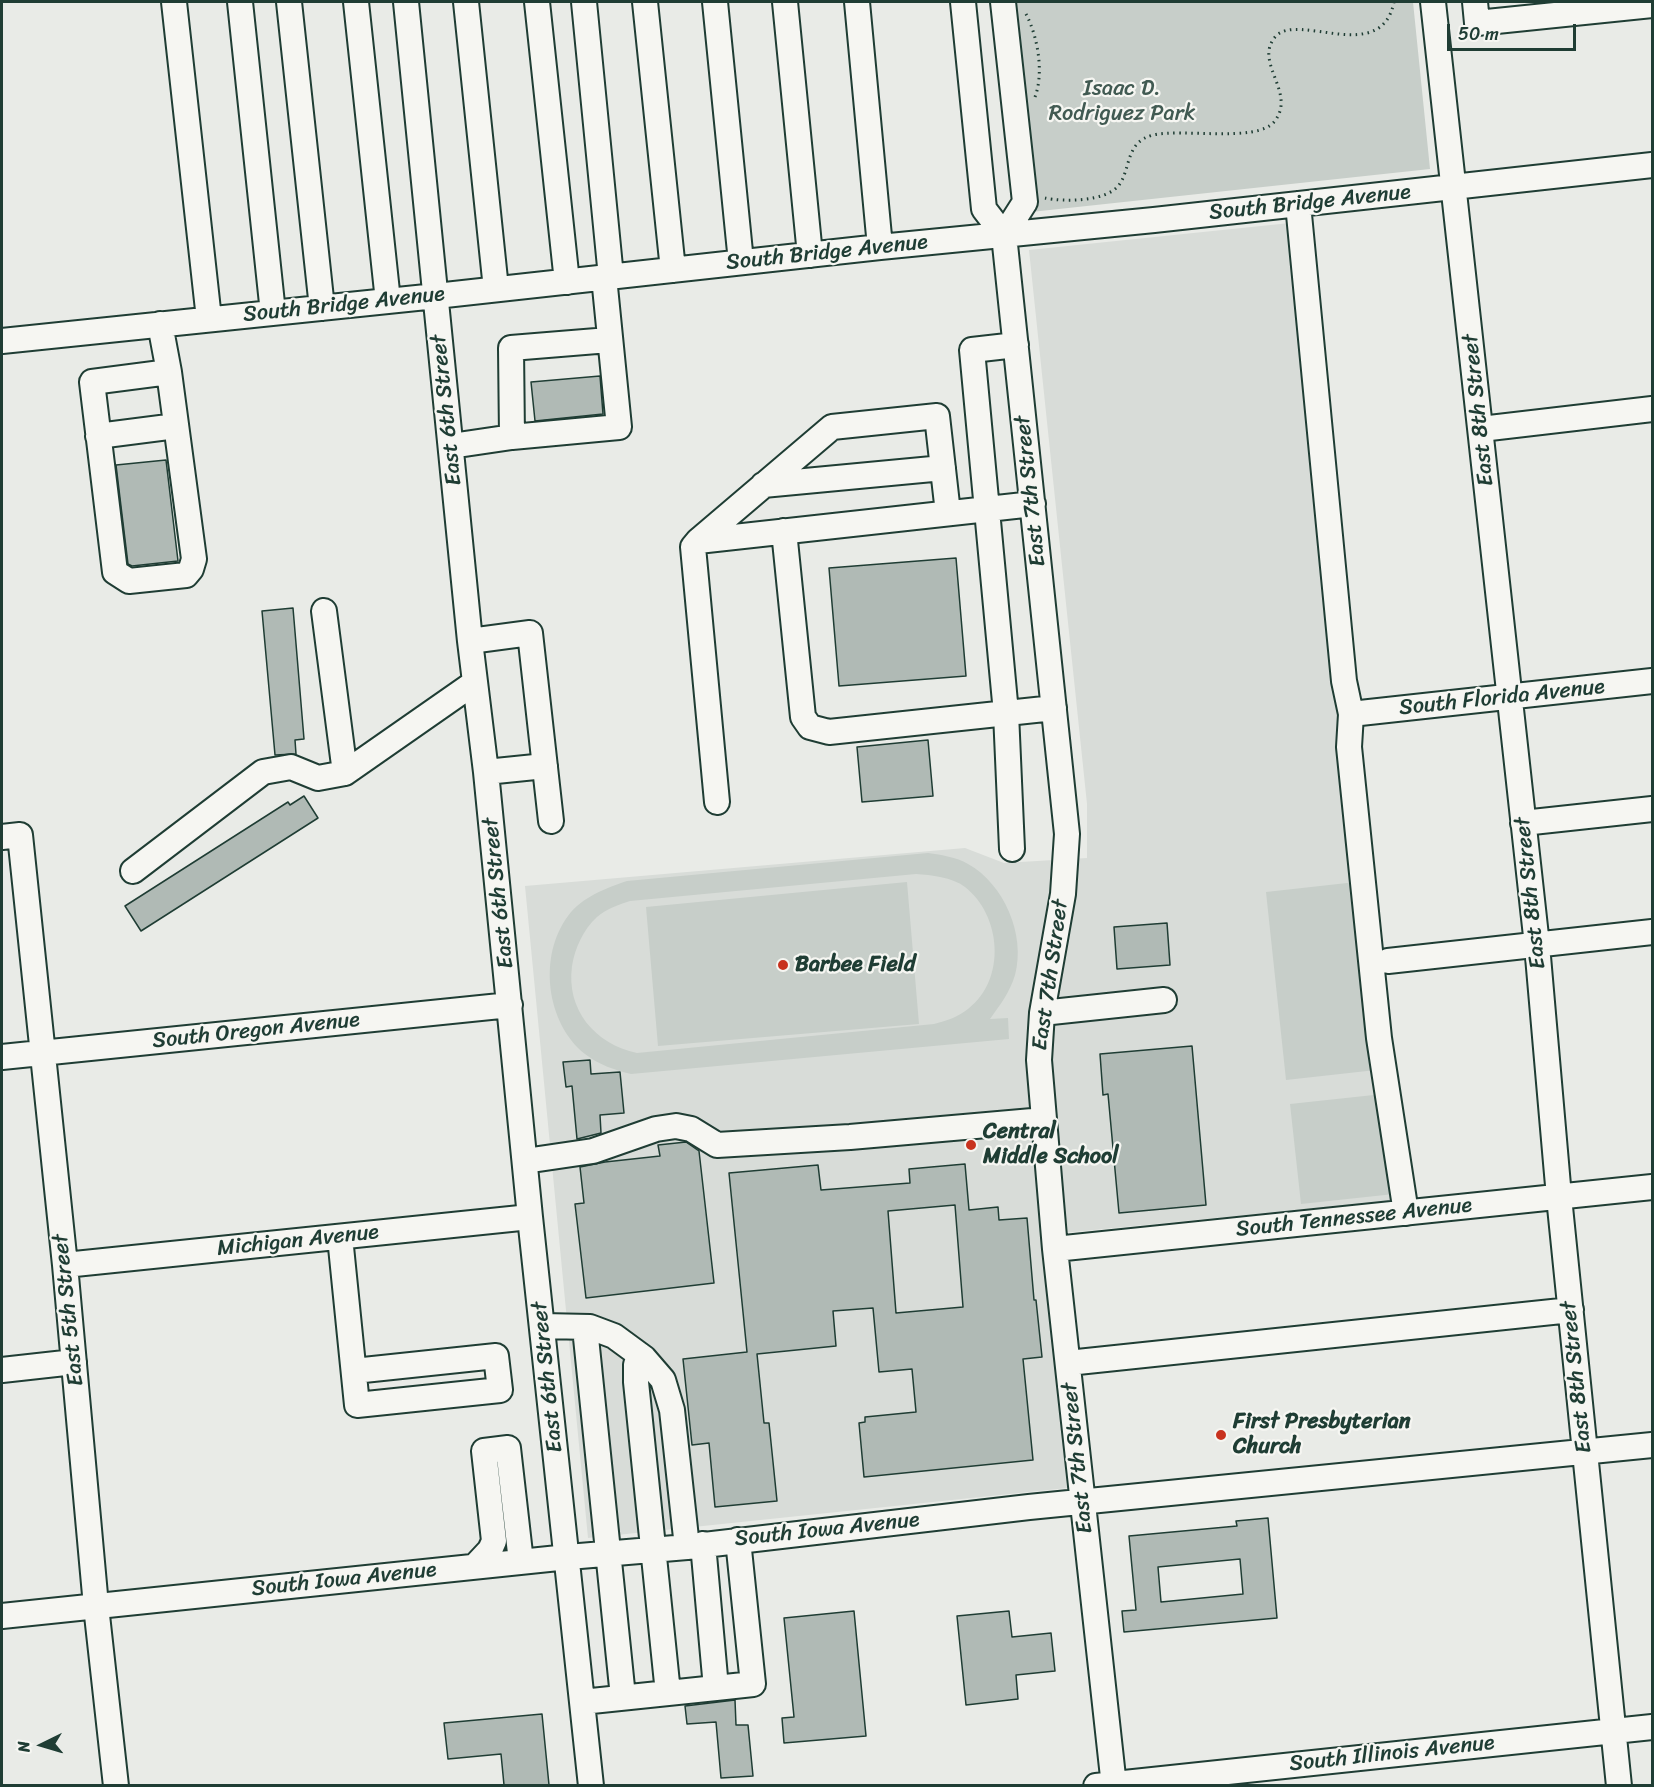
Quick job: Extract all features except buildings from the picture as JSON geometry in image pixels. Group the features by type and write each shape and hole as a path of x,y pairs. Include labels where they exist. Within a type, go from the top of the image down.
{"street":[{"path":"174,2 209,319"},
{"path":"240,2 273,313"},
{"path":"289,2 322,308"},
{"path":"356,2 388,301"},
{"name":"East 6th Street","path":"406,2 474,683 486,772 530,1217 591,1785"},
{"path":"466,2 496,289"},
{"path":"537,2 567,282"},
{"path":"451,446 512,437 619,427 609,340 607,277 584,2"},
{"path":"645,2 673,270"},
{"path":"715,2 741,262"},
{"path":"785,2 810,255"},
{"path":"857,2 880,247"},
{"path":"963,2 984,209 1004,235 1024,202 1014,6"},
{"name":"East 8th Street","path":"1433,2 1537,945 1559,1197 1618,1785"},
{"path":"1475,2 1477,23 1653,4"},
{"name":"South Bridge Avenue","path":"2,341 1653,165"},
{"path":"1298,204 1344,681 1351,714 1349,747 1379,1038 1406,1213"},
{"name":"East 7th Street","path":"1004,235 1067,834 1063,894 1042,1013 1039,1060 1054,1249 1083,1503 1108,1785"},
{"path":"159,324 169,372 194,559 191,569 186,574 129,581 115,572 92,382 169,372"},
{"path":"512,437 511,348 609,340"},
{"path":"1012,849 1006,713 972,350 1016,345"},
{"path":"1481,429 1653,409"},
{"path":"717,802 693,547 832,427 937,416 948,513"},
{"path":"98,436 177,426"},
{"path":"763,485 943,468"},
{"path":"698,541 1033,504"},
{"path":"784,531 803,717 810,727 829,732 1054,708"},
{"path":"324,610 345,773"},
{"path":"470,640 531,633 551,821"},
{"name":"South Florida Avenue","path":"1351,714 1653,681"},
{"path":"133,871 263,772 291,767 318,778 345,773 474,683"},
{"path":"486,772 545,766"},
{"path":"1523,823 1653,809"},
{"name":"East 5th Street","path":"11,836 42,1053 74,1362 96,1606 116,1785"},
{"path":"1388,962 1653,932"},
{"path":"1042,1013 1164,1000"},
{"name":"South Oregon Avenue","path":"2,1058 510,1005"},
{"path":"525,1161 593,1151 656,1129 676,1126 691,1129 717,1145 850,1137 1044,1120"},
{"name":"South Tennessee Avenue","path":"1054,1249 1653,1187"},
{"name":"Michigan Avenue","path":"64,1265 530,1217"},
{"path":"340,1237 357,1405 500,1390 496,1356 354,1371"},
{"path":"1068,1363 1571,1310"},
{"path":"543,1326 590,1327 614,1336 639,1355 663,1380 672,1410 716,1688"},
{"path":"585,1328 623,1697"},
{"path":"639,1355 636,1365 636,1382 668,1693"},
{"path":"2,1370 74,1362"},
{"name":"South Iowa Avenue","path":"2,1616 1653,1445"},
{"path":"475,1566 490,1550 494,1540 484,1451 508,1448 521,1562"},
{"path":"582,1702 753,1684 738,1540"},
{"name":"South Illinois Avenue","path":"1108,1785 1653,1727"}],"path":[{"path":"1038,193 1043,198 1060,201 1103,195 1119,186 1130,154 1136,145 1154,134 1247,132 1267,128 1279,115 1282,103 1269,58 1270,45 1276,36 1284,30 1294,29 1339,34 1372,31 1384,24 1394,2"},
{"path":"1014,6 1034,29 1039,87 1032,104"}],"shaded area":[{"name":"Central Middle School","path":"1290,223 1399,1200 1043,1235 1067,1488 588,1538 525,886 965,848 1004,863 1087,858 1087,804 1029,250"}],"green space":[{"name":"Isaac D. Rodriguez Park","path":"1008,2 1413,2 1430,169 1031,212"},
{"path":"928,853 959,860 981,873 992,884 1002,897 1014,928 1018,960 1015,975 1008,993 990,1019 1008,1018 1009,1039 631,1074 607,1067 585,1054 572,1041 562,1025 555,1007 550,969 559,932 574,909 595,894 627,881","holes":["916,874 948,879 965,887 977,899 992,930 995,947 994,965 989,981 981,996 968,1009 947,1020 934,1024 637,1053 608,1042 596,1033 579,1010 574,997 571,982 572,966 580,940 597,917 621,904 630,901"]},
{"name":"Barbee Field","path":"907,882 919,1024 658,1046 646,907"},
{"path":"1356,882 1376,1070 1286,1080 1266,892"},
{"path":"1383,1094 1394,1194 1301,1204 1290,1104"}],"place":[{"name":"Barbee Field","path":"783,965"},
{"name":"Central Middle School","path":"971,1145"},
{"name":"First Presbyterian Church","path":"1221,1435"}]}
